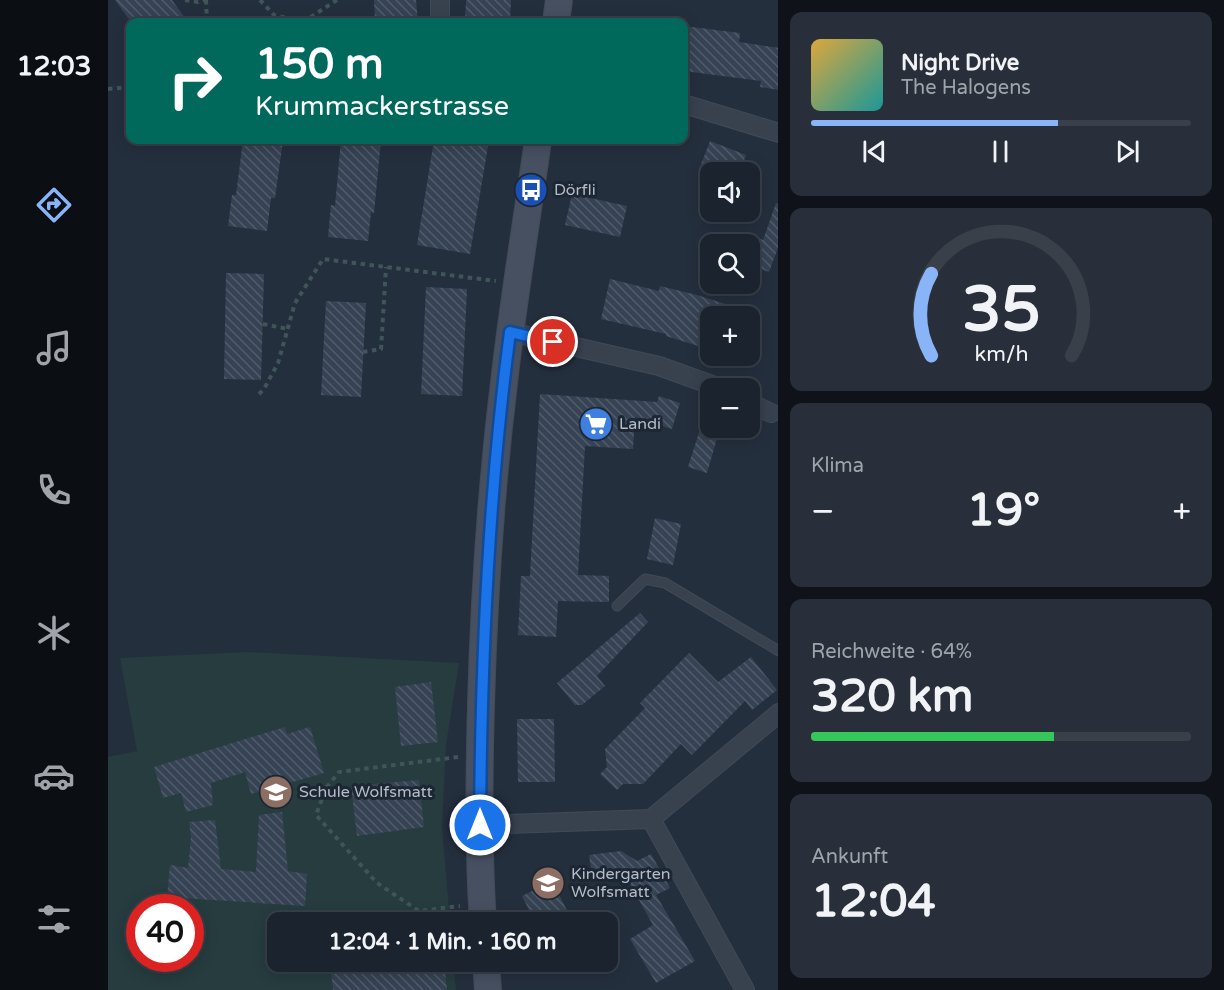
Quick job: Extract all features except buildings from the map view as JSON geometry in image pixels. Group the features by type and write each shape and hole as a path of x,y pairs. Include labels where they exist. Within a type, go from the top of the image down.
{"street":[{"path":"440,0 440,18"},
{"path":"557,18 559,0"},
{"path":"688,105 778,133"},
{"path":"483,912 480,754 483,636 491,502 510,332 537,144"},
{"path":"510,332 659,366 700,381"},
{"path":"760,408 771,413"},
{"path":"480,825 651,819 778,713"},
{"path":"651,819 745,990"},
{"path":"487,972 488,990"}],"lane":[{"path":"617,606 645,579 665,584 778,651"}],"path":[{"path":"186,0 198,2 205,0 207,18"},
{"path":"260,0 274,15 287,18"},
{"path":"310,18 337,0"},
{"path":"108,89 126,87"},
{"path":"259,394 278,363 295,303 323,259 517,284"},
{"path":"363,352 381,349 386,267"},
{"path":"262,324 288,329"},
{"path":"440,912 419,911 377,883 316,815 326,788 339,772 480,754"}],"green space":[{"name":"Schule Wolfsmatt","path":"247,652 459,663 446,745 442,827 449,912 267,912 267,972 454,972 456,990 108,990 108,757 137,751 120,658"}],"place":[{"name":"Dörfli","path":"531,190"},
{"name":"Landi","path":"596,424"},
{"name":"Schule Wolfsmatt","path":"276,792"},
{"name":"Kindergarten Wolfsmatt","path":"548,883"}],"route":[{"path":"480,825 483,636 491,502 510,332 553,342"}]}
